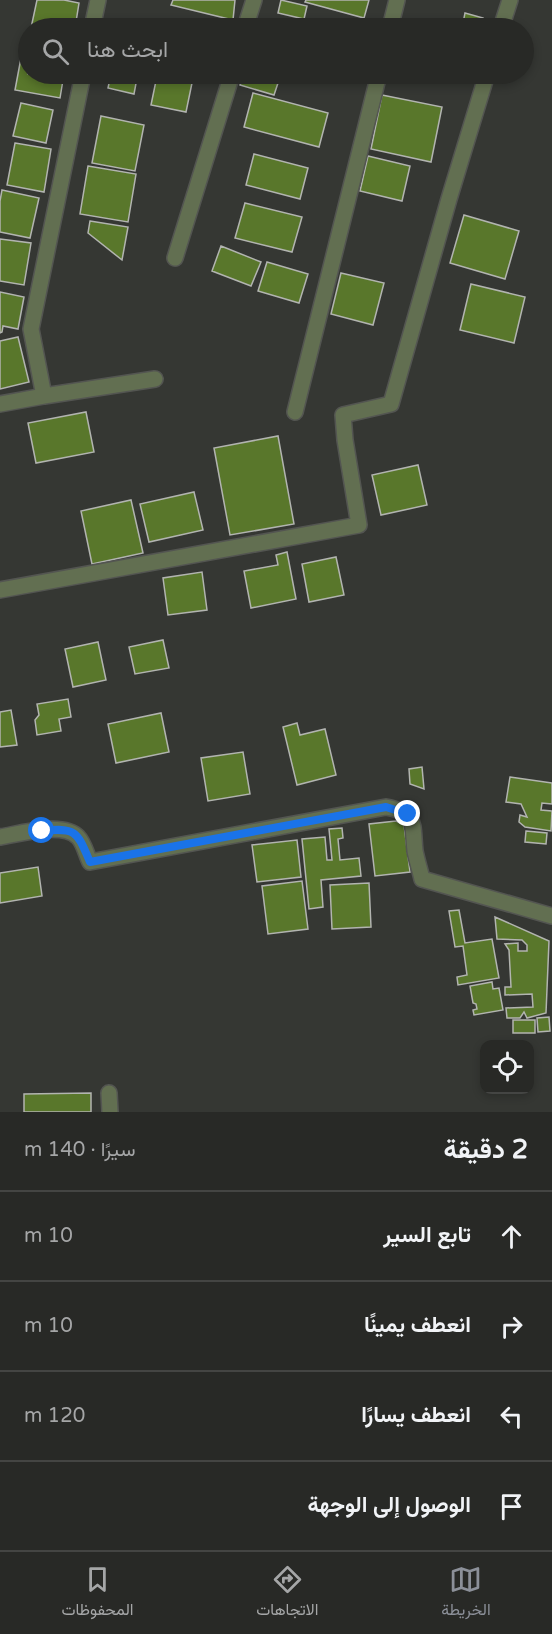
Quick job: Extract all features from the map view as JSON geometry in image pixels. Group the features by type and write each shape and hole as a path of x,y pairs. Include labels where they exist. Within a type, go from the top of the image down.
{"street":[{"path":"94,18 98,0"},
{"path":"248,18 254,0"},
{"path":"392,18 397,0"},
{"path":"504,18 510,0"},
{"path":"44,396 31,329 81,84"},
{"path":"175,258 229,84"},
{"path":"295,412 377,84"},
{"path":"0,590 359,525 345,440 344,416 391,404 449,199 485,84"},
{"path":"0,404 155,379"},
{"path":"0,837 62,828 80,838 90,862 386,807 408,814 413,823 422,879 552,916"},
{"path":"109,1093 110,1112"}],"building":[{"path":"37,0 64,0 79,3 77,18 33,18"},
{"path":"173,0 235,0 233,18 171,5"},
{"path":"281,0 307,6 304,18 278,13"},
{"path":"306,0 369,0 364,18 305,2"},
{"path":"465,13 483,18 464,18"},
{"path":"18,74 18,84 62,84 60,98 15,90"},
{"path":"109,84 136,84 134,94 108,88"},
{"path":"155,84 192,84 186,112 151,105"},
{"path":"240,84 278,84 274,95"},
{"path":"253,93 328,113 319,147 244,127"},
{"path":"382,95 442,107 431,162 371,149"},
{"path":"21,103 53,110 46,143 13,136"},
{"path":"101,116 144,125 135,171 92,163"},
{"path":"15,143 51,149 44,192 7,185"},
{"path":"254,154 308,168 300,199 246,185"},
{"path":"368,156 410,166 402,201 360,191"},
{"path":"88,166 136,174 128,222 80,214"},
{"path":"2,190 39,198 30,238 0,232"},
{"path":"245,203 302,217 292,252 235,238"},
{"path":"464,215 519,231 505,279 450,263"},
{"path":"90,221 128,227 122,260 88,233"},
{"path":"0,239 31,243 24,285 0,281"},
{"path":"221,246 261,262 251,286 212,271"},
{"path":"267,262 308,274 299,303 258,291"},
{"path":"341,273 384,283 373,325 331,314"},
{"path":"471,284 525,297 514,343 460,330"},
{"path":"0,292 24,297 18,329 3,326 0,333"},
{"path":"18,337 29,382 0,389 0,341"},
{"path":"86,412 94,452 36,463 28,423"},
{"path":"278,436 294,524 230,535 214,448"},
{"path":"418,465 427,505 381,515 372,475"},
{"path":"194,492 203,530 149,542 140,504"},
{"path":"131,500 143,553 92,564 81,511"},
{"path":"287,552 296,599 251,608 244,571 278,565 276,555"},
{"path":"336,557 344,595 309,602 302,564"},
{"path":"202,572 207,610 168,615 163,578"},
{"path":"163,640 169,668 135,674 129,647"},
{"path":"98,642 106,680 73,687 65,649"},
{"path":"68,699 71,717 59,719 61,731 37,735 35,720 39,715 37,704"},
{"path":"11,710 17,745 0,747 0,712"},
{"path":"161,713 169,752 116,763 108,724"},
{"path":"297,723 300,735 325,729 336,775 297,785 283,727"},
{"path":"243,752 250,794 208,801 201,758"},
{"path":"422,767 424,789 410,784 409,769"},
{"path":"510,777 552,783 552,804 542,803 541,810 552,811 551,831 525,827 519,822 520,815 527,817 521,804 506,802"},
{"path":"396,821 404,825 410,872 375,876 369,824"},
{"path":"342,828 343,838 338,839 340,860 359,858 361,876 321,880 323,907 309,909 302,839 325,837 327,860 332,860 329,829"},
{"path":"526,831 547,833 546,844 525,842"},
{"path":"297,840 301,877 257,882 252,845"},
{"path":"38,867 42,896 0,903 0,873"},
{"path":"302,881 308,929 268,934 262,886"},
{"path":"369,883 371,927 332,929 330,885"},
{"path":"459,910 465,943 492,939 499,978 458,985 457,977 467,975 463,946 455,947 449,911"},
{"path":"495,917 549,941 546,1013 527,1018 524,1012 520,1018 507,1018 506,1008 533,1007 532,994 505,995 505,987 511,987 509,950 505,944 518,943 518,951 527,951 527,945 522,940 497,939"},
{"path":"492,982 493,989 499,988 503,1010 474,1015 473,1010 477,1009 476,1004 473,1003 470,986"},
{"path":"549,1017 550,1031 538,1032 537,1018"},
{"path":"513,1020 535,1020 535,1033 513,1033"},
{"path":"91,1093 91,1112 24,1112 24,1094"}],"route":[{"path":"42,831 62,828 72,832 80,838 90,862 386,807 408,814"}]}
